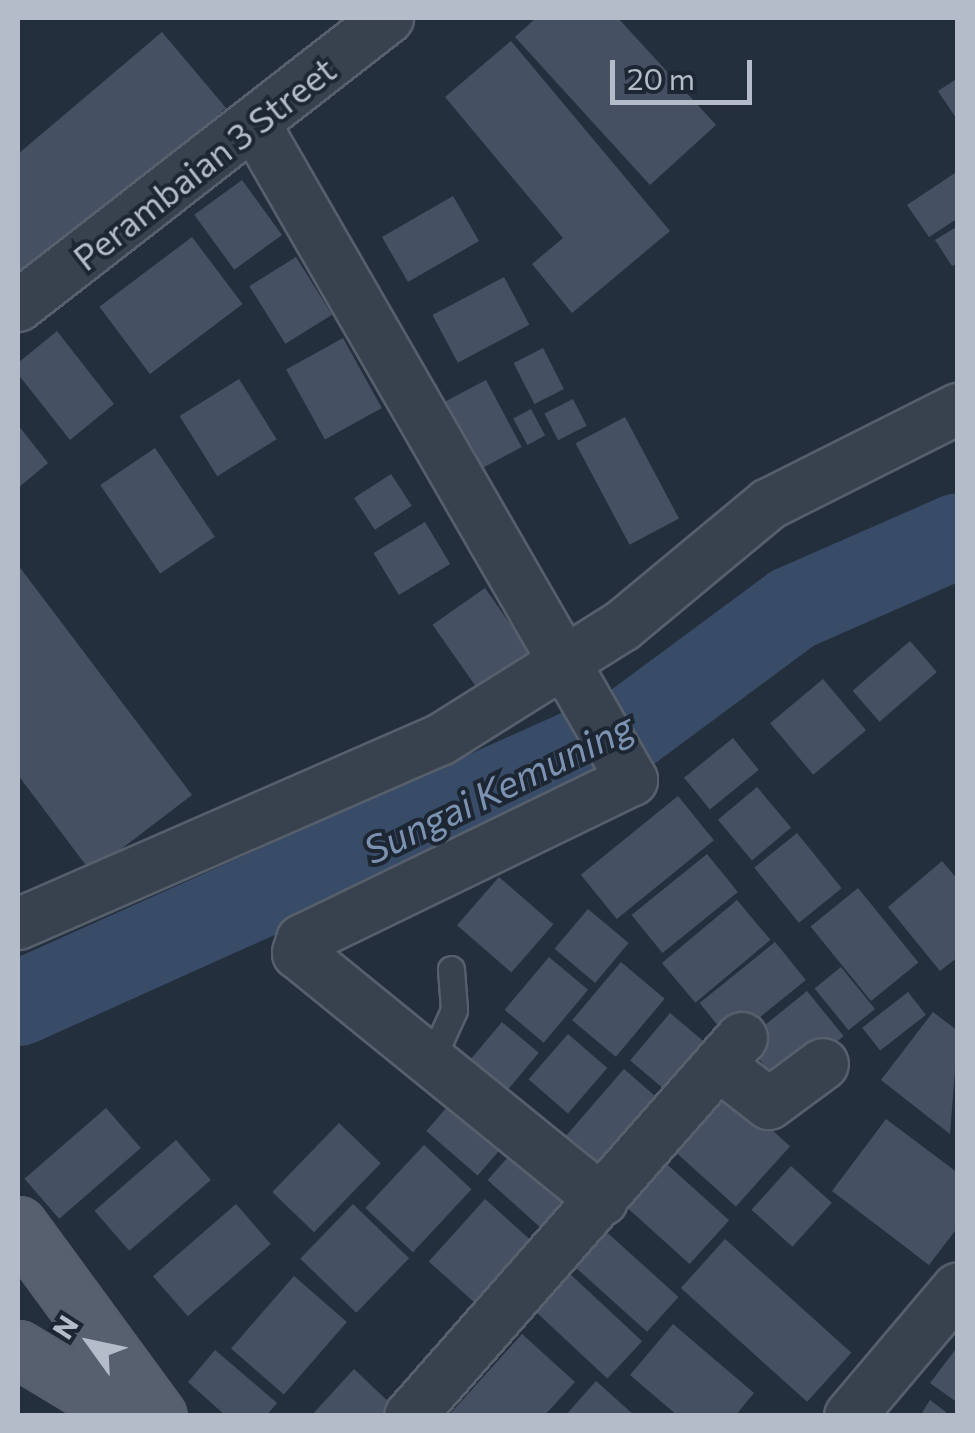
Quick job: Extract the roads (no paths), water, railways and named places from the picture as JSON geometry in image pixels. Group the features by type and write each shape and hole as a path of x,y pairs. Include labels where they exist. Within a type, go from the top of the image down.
{"main road":[{"path":"18,1225 158,1416"},
{"path":"18,1348 129,1416"}],"street":[{"name":"Perambaian 3 Street","path":"18,306 388,18"},
{"path":"255,125 571,683 632,780 297,946 602,1200"},
{"path":"18,924 571,683 768,504 958,409"},
{"path":"410,1416 731,1052 769,1104 823,1064"},
{"path":"850,1416 958,1288"}],"lane":[{"path":"431,1061 454,1010 451,969"}],"waterway":[{"name":"Sungai Kemuning","path":"18,1003 630,728 792,608 958,535"}]}
